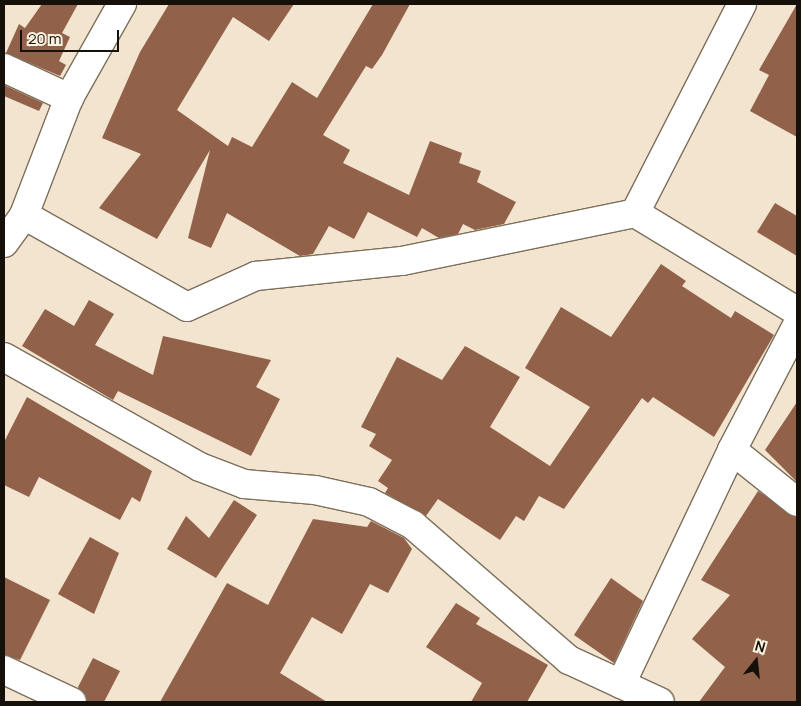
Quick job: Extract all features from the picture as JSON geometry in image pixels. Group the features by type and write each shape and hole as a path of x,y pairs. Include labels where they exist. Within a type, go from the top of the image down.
{"street":[{"path":"4,243 24,215 69,98 122,4"},
{"path":"635,213 742,4"},
{"path":"4,68 69,98"},
{"path":"24,215 187,307 256,276 402,261 635,213 797,311"},
{"path":"621,684 732,450 797,326"},
{"path":"4,357 200,468 244,484 315,490 369,502 412,526 569,660 660,702"},
{"path":"732,450 797,502"},
{"path":"4,670 72,702"}],"building":[{"path":"42,4 78,4 62,33 70,37 59,61 66,65 60,76 6,53 19,24 25,28"},
{"path":"169,4 294,4 269,41 233,17 177,110 228,146 232,137 252,147 292,82 317,98 373,4 410,4 382,55 372,69 366,66 323,135 350,150 343,163 409,195 430,141 462,153 459,163 481,171 477,182 516,202 504,224 475,230 463,224 458,234 439,238 422,228 417,237 368,212 354,239 329,226 313,254 300,256 227,213 211,248 188,238 210,150 157,239 99,208 141,154 102,138 140,52"},
{"path":"797,4 797,137 750,111 769,75 759,70"},
{"path":"4,85 43,103 39,111 4,96"},
{"path":"775,203 797,216 797,256 757,232"},
{"path":"661,264 686,281 682,286 731,318 735,311 774,335 714,437 653,397 648,403 642,398 564,509 539,496 524,521 516,516 500,540 438,499 426,516 385,493 388,488 378,481 392,460 369,446 376,434 361,427 397,357 442,380 465,346 520,377 490,427 550,466 590,407 525,368 561,307 611,337"},
{"path":"89,300 114,314 95,345 153,375 163,336 271,360 256,387 280,399 251,456 118,391 113,400 22,346 45,309 74,326"},
{"path":"27,397 152,471 140,502 132,497 120,520 39,477 29,497 4,485 4,442"},
{"path":"797,402 797,482 765,450"},
{"path":"758,491 797,517 797,702 699,702 725,667 692,639 730,595 701,580"},
{"path":"234,500 257,515 216,578 167,549 186,516 209,538"},
{"path":"313,519 367,527 371,521 404,538 412,549 388,593 370,584 342,634 312,617 280,673 327,702 160,702 227,583 268,605"},
{"path":"90,537 119,553 94,614 58,594"},
{"path":"4,577 50,600 20,660 4,655"},
{"path":"611,578 643,601 614,663 574,635"},
{"path":"456,603 480,618 476,624 548,665 527,702 471,702 482,683 426,647"},
{"path":"93,658 120,671 104,702 87,702 78,687"}]}
